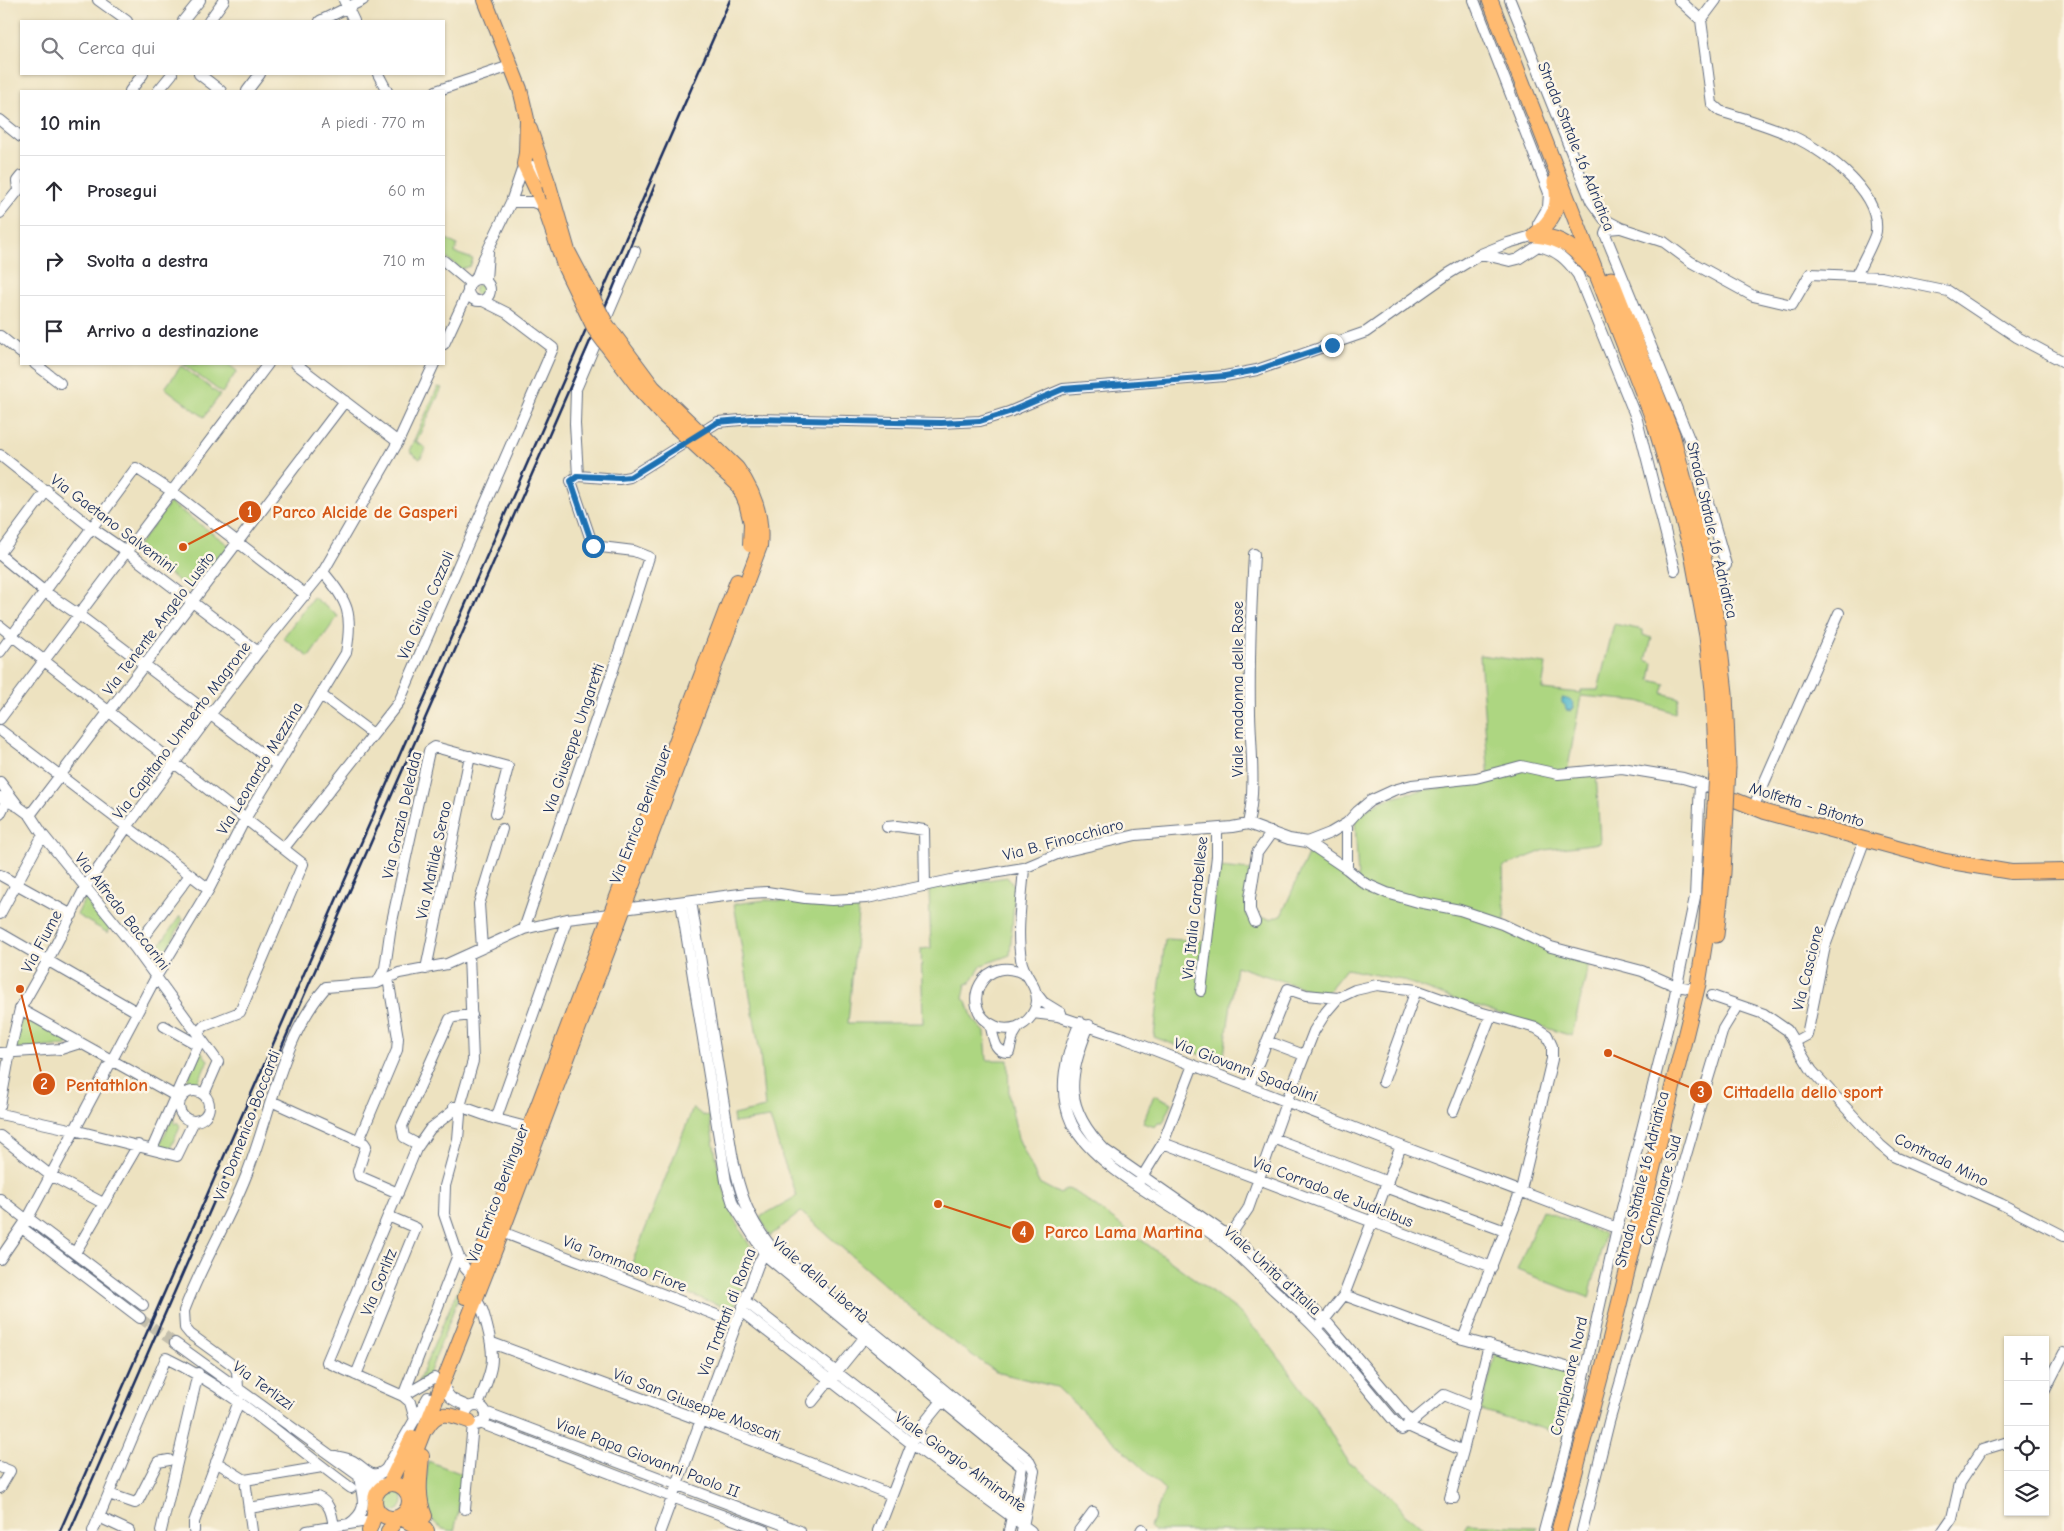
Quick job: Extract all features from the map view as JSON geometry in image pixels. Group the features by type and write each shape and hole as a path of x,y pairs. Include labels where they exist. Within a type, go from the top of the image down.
{"highway":[{"name":"Strada Statale 16 Adriatica","path":"1490,0 1654,421 1691,548 1707,636 1723,769 1725,805 1723,873 1708,980 1568,1531"},
{"name":"Strada Statale 16 Adriatica","path":"1500,0 1672,434 1700,541 1717,623 1725,693 1723,769"},
{"path":"1536,235 1552,219 1557,209 1557,189 1553,174 1552,157"},
{"path":"1536,235 1554,237 1565,242 1601,282"},
{"name":"Strada Statale 16 Adriatica","path":"1559,1531 1612,1332 1698,984 1725,805"}],"main road":[{"path":"486,0 520,88 527,119 524,164"},
{"name":"Via Enrico Berlinguer","path":"389,1484 407,1449 428,1397 475,1298 502,1232 755,546 760,523 756,502 748,484 737,468 652,387 607,325 568,251 527,119"},
{"name":"Via Enrico Berlinguer","path":"524,164 544,206 565,268 595,330 640,391 738,485 746,503 755,546"},
{"name":"Molfetta - Bitonto","path":"1725,805 1753,808 1952,863 2011,872 2064,871"},
{"name":"Via Enrico Berlinguer","path":"409,1498 412,1463 473,1277 530,1128 621,910"},
{"path":"436,1531 421,1508 419,1494 426,1432 435,1417 442,1415 474,1415"},
{"path":"371,1526 378,1491 389,1484 400,1486 407,1493 426,1531"},
{"path":"388,1531 398,1524 408,1507 409,1498"},
{"path":"375,1504 386,1518 398,1524 426,1531"},
{"path":"398,1524 404,1529 412,1531"}],"street":[{"path":"98,0 126,20"},
{"path":"184,20 200,0"},
{"path":"210,20 224,0"},
{"path":"322,20 346,4 363,0"},
{"path":"1474,0 1549,193 1548,206 1543,218 1517,240"},
{"path":"1510,0 1591,201 1604,220 1621,228 1664,242 1692,262 1753,296 1792,305 1810,274 1881,277 1948,291 2017,337 2064,362"},
{"path":"1679,0 1701,20 1712,104 1720,110 1786,133 1836,164 1859,186 1876,215 1876,233 1856,276"},
{"path":"1701,20 1716,0"},
{"path":"346,4 354,20"},
{"path":"439,90 510,66"},
{"path":"131,90 142,75"},
{"path":"159,90 171,75"},
{"path":"200,75 220,90"},
{"path":"248,90 259,75"},
{"path":"379,75 386,90"},
{"path":"0,120 20,136"},
{"path":"445,342 475,283 488,264 488,252 511,202 524,164"},
{"name":"Via Enrico Berlinguer","path":"524,164 537,167 549,185"},
{"path":"0,212 20,189 17,182 20,178"},
{"path":"511,202 533,202 544,206"},
{"path":"1621,228 1607,229 1605,234 1692,446 1726,565"},
{"path":"635,251 576,388 575,424 578,476 630,477 718,422 752,419 845,422 972,422 1009,412 1063,389 1241,374 1366,332 1448,274 1481,254 1536,235"},
{"path":"1481,254 1510,261 1518,259 1538,246 1550,249 1567,259 1578,275 1637,420 1675,570"},
{"name":"Via Giulio Cozzoli","path":"445,262 490,291 507,313"},
{"name":"Via Giulio Cozzoli","path":"284,848 399,702 553,348 507,313 480,301 475,283"},
{"path":"459,313 488,297 490,291"},
{"path":"0,336 20,352"},
{"path":"36,365 60,383"},
{"path":"0,719 267,365"},
{"path":"297,365 398,442"},
{"name":"Via Capitano Umberto Magrone","path":"86,886 210,715 323,572 398,442 430,366"},
{"name":"Via Tenente Angelo Lusito","path":"30,815 345,401"},
{"name":"Via Gaetano Salvemini","path":"0,455 47,490 92,528 127,552 258,652"},
{"path":"0,652 136,468 173,492 306,595"},
{"name":"Via Giuseppe Ungaretti","path":"524,929 613,670 649,557 634,551 593,546 571,481 578,476"},
{"path":"47,490 0,554 45,592 79,615 277,765"},
{"name":"Viale madonna delle Rose","path":"1248,824 1251,812 1253,778 1250,640 1254,554"},
{"name":"Via Leonardo Mezzina","path":"0,1260 26,1222 156,977 209,888 245,819 346,654 350,630 345,602 323,572"},
{"path":"1753,808 1839,613"},
{"path":"0,626 303,864 240,1012 204,1026 198,1032 198,1045 178,1098 152,1149"},
{"path":"320,695 373,734"},
{"path":"0,730 209,888"},
{"name":"Via Grazia Deledda","path":"377,983 385,968 388,955 391,926 429,751 435,747 508,767 496,813"},
{"name":"Via Matilde Serao","path":"426,969 470,756"},
{"name":"Molfetta - Bitonto","path":"1307,842 1330,834 1346,823 1370,801 1394,790 1412,784 1476,778 1521,766 1558,774 1622,768 1683,778 1700,783 1725,805"},
{"name":"Via Alfredo Baccarini","path":"0,782 19,807 30,815 43,835 135,948 218,1062 204,1094"},
{"path":"1676,986 1695,897 1700,783"},
{"path":"0,814 4,799 19,807"},
{"path":"1346,823 1348,868"},
{"name":"Via B. Finocchiaro","path":"568,919 748,893 767,892 805,898 855,899 1024,868 1062,852 1136,835 1248,824 1289,840 1307,842"},
{"path":"887,827 897,826 924,830 925,886"},
{"name":"Via Italia Carabellese","path":"1201,991 1217,856 1217,828"},
{"path":"482,948 478,904 502,829"},
{"path":"1255,922 1250,910 1250,898 1257,853 1272,832"},
{"path":"0,914 43,835"},
{"name":"Via Cascione","path":"1794,1042 1807,1035 1825,946 1865,839"},
{"path":"1307,842 1348,868 1364,883 1387,893 1418,902 1460,910 1502,924 1550,947 1642,972 1676,986 1689,988"},
{"path":"1024,868 1019,948 1021,962 1036,993 1036,1003 1033,1013 1027,1021 1009,1029 999,1028 990,1024 982,1017 976,998 977,988 982,980 990,973 1006,968 1018,970 1027,976"},
{"path":"0,875 72,915"},
{"path":"135,948 190,875"},
{"name":"Via Fiume","path":"0,1106 5,1053 20,1009 48,960 86,886"},
{"name":"Viale della Libertà","path":"686,901 727,1155 739,1190 766,1248 946,1396 1025,1455 1027,1465"},
{"path":"496,1119 568,919"},
{"name":"Via Domenico Boccardi","path":"238,1388 237,1371 234,1366 190,1334 185,1328 184,1311 246,1176 271,1101 298,1031 317,998 326,988 377,983 399,973 447,964 524,929 568,919"},
{"path":"0,933 137,1012"},
{"path":"1006,968 1014,959 1019,948"},
{"path":"469,954 473,1061 459,1110 458,1140 443,1198 444,1214 458,1254 465,1268 473,1277"},
{"path":"388,955 390,963 399,973"},
{"path":"388,978 398,1033 398,1050 363,1142 358,1171 359,1176 398,1193"},
{"path":"1227,1239 1248,1209 1304,1055 1320,1021 1338,998 1355,990 1376,984 1416,990 1536,1028 1547,1035 1552,1046 1552,1059 1521,1190 1463,1339"},
{"name":"Complanare Nord","path":"1544,1531 1585,1372 1617,1228 1672,1014 1676,986"},
{"path":"1249,1086 1288,989 1306,995 1329,1008"},
{"path":"1383,1082 1416,990"},
{"name":"Via Giovanni Spadolini","path":"1036,993 1043,1002 1055,1010 1085,1024"},
{"path":"1306,995 1338,998"},
{"name":"Contrada Mino","path":"1712,996 1764,1014 1787,1030 1812,1071 1880,1145 1893,1156 2001,1204 2064,1236"},
{"name":"Complanare Sud","path":"1582,1531 1612,1413 1702,1097 1723,1029 1737,1006"},
{"path":"20,1009 178,1098"},
{"name":"Via Giovanni Spadolini","path":"1033,1013 1052,1014 1085,1024 1249,1086 1285,1104 1521,1190"},
{"path":"419,1145 404,1136 402,1126 450,1019 472,1015"},
{"path":"1453,1111 1491,1015"},
{"path":"990,1024 995,1043 998,1050 1002,1052 1009,1052 1013,1036 1019,1026"},
{"name":"Viale Unita d'Italia","path":"1085,1024 1065,1066 1063,1090 1065,1106 1073,1125 1084,1141 1102,1158 1227,1239 1325,1320 1409,1419 1405,1428 1316,1329 1227,1239"},
{"path":"164,1026 198,1045"},
{"path":"1267,1041 1304,1055"},
{"path":"5,1053 61,1049 80,1043"},
{"path":"1140,1181 1163,1143 1193,1064"},
{"path":"193,1091 204,1094 208,1100 209,1110 204,1118 194,1121 186,1119 182,1115 178,1098 193,1091"},
{"path":"271,1101 363,1142"},
{"path":"414,1420 410,1402 403,1396 327,1362 419,1145 430,1129 459,1110 530,1128"},
{"path":"0,1114 138,1145 177,1156 194,1121"},
{"path":"0,1136 50,1175 103,1203"},
{"path":"1273,1138 1505,1231"},
{"name":"Via Corrado de Judicibus","path":"1163,1143 1492,1267"},
{"path":"75,1253 138,1145"},
{"path":"1316,1329 1344,1295 1401,1146"},
{"path":"1521,1190 1617,1228"},
{"path":"0,1199 140,1318"},
{"name":"Via Gorlitz","path":"356,1375 416,1228 388,1216"},
{"path":"26,1222 75,1253 143,1305"},
{"name":"Via Tommaso Fiore","path":"502,1232 737,1323"},
{"name":"Via Trattati di Roma","path":"660,1531 766,1248"},
{"path":"403,1396 458,1254"},
{"path":"1344,1295 1463,1339 1585,1372"},
{"path":"465,1509 474,1415 489,1377 493,1361 492,1343 482,1307 475,1298"},
{"name":"Viale Giorgio Almirante","path":"745,1300 916,1433 1013,1514 1026,1529"},
{"name":"Viale Giorgio Almirante","path":"741,1312 912,1444 1013,1514"},
{"path":"812,1402 868,1333"},
{"name":"Via Terlizzi","path":"175,1343 359,1476 373,1483 389,1484"},
{"name":"Via San Giuseppe Moscati","path":"492,1343 700,1420 892,1495"},
{"path":"1455,1498 1450,1498 1490,1345"},
{"path":"2049,1382 2064,1353"},
{"path":"93,1531 166,1358 198,1374 239,1401 351,1488"},
{"path":"161,1531 198,1374"},
{"path":"403,1396 439,1377 447,1395 474,1415"},
{"path":"1463,1451 1405,1428 1444,1395 1474,1407"},
{"path":"878,1531 916,1433 946,1396"},
{"name":"Via Terlizzi","path":"333,1456 352,1460 369,1473 381,1474 386,1469 428,1397"},
{"path":"194,1531 194,1522 239,1401"},
{"name":"Viale Papa Giovanni Paolo II","path":"430,1411 445,1409 474,1415 582,1447 800,1531"},
{"name":"Viale Papa Giovanni Paolo II","path":"474,1415 576,1461 766,1531"},
{"path":"1943,1531 1952,1518 1960,1483 1982,1450 2004,1443"},
{"path":"576,1461 582,1447"},
{"path":"109,1494 135,1503 138,1501 156,1464 161,1460 169,1460"},
{"path":"216,1462 245,1480 322,1467"},
{"path":"1009,1531 1027,1465"},
{"path":"1026,1529 1033,1479 1027,1465"},
{"path":"0,1488 5,1469"},
{"path":"349,1524 360,1516 363,1508 359,1476"},
{"name":"Via Terlizzi","path":"359,1476 370,1490 375,1504"},
{"path":"245,1480 252,1531"},
{"path":"249,1508 317,1497 327,1504 334,1527"},
{"path":"1079,1531 1093,1512"},
{"path":"99,1517 129,1531"},
{"path":"766,1531 772,1520"},
{"path":"307,1531 349,1524 371,1526"}],"green space":[{"path":"445,238 457,245 455,253 473,259 470,266 461,269 445,257"},
{"path":"480,284 486,290 480,296 474,290"},
{"path":"184,365 229,365 237,371 222,393"},
{"path":"181,366 220,395 204,417 165,388"},
{"path":"438,387 442,388 416,442 426,448 420,459 409,451"},
{"path":"170,503 230,546 194,593 136,548"},
{"path":"313,597 338,616 309,657 283,638"},
{"path":"1614,624 1643,630 1643,635 1652,638 1646,660 1653,663 1650,680 1665,684 1662,693 1679,698 1675,713 1638,701 1581,696 1567,773 1596,770 1600,843 1545,850 1503,867 1505,926 1590,958 1572,1036 1453,999 1402,980 1346,969 1325,995 1236,966 1223,1063 1154,1037 1165,939 1209,941 1218,867 1251,870 1246,916 1271,919 1282,914 1310,850 1358,880 1355,820 1368,809 1400,795 1489,781 1480,655 1546,664 1542,689 1581,693 1581,690 1598,690"},
{"path":"1007,877 1015,887 1010,955 982,965 970,983 966,984 963,999 967,1002 973,1019 985,1032 987,1060 1008,1060 1009,1096 1018,1138 1039,1183 1060,1194 1066,1189 1073,1190 1237,1310 1268,1343 1319,1412 1348,1463 1356,1466 1364,1477 1394,1499 1405,1514 1423,1527 1439,1531 1154,1531 1150,1527 1165,1490 1057,1387 996,1372 934,1328 801,1212 770,1236 760,1217 797,1196 770,1118 734,1123 733,1115 765,1108 760,1053 734,904 766,900 789,901 814,906 859,904 848,1023 923,1023 921,949 931,948 929,889"},
{"path":"85,898 110,928 108,933 77,915"},
{"path":"180,916 183,919 159,965 152,956"},
{"path":"21,1016 69,1041 67,1045 12,1050"},
{"path":"200,1051 208,1060 198,1083 186,1083"},
{"path":"1154,1095 1172,1103 1163,1123 1158,1123 1155,1127 1143,1123"},
{"path":"693,1108 702,1115 709,1116 723,1188 736,1220 755,1253 733,1310 632,1273 633,1269 630,1268"},
{"path":"173,1116 175,1120 173,1122 175,1124 177,1122 180,1126 170,1149 160,1145"},
{"path":"1542,1210 1605,1234 1589,1298 1517,1270"},
{"path":"461,1282 464,1283 429,1374 418,1382"},
{"path":"1497,1348 1583,1370 1567,1436 1481,1410"},
{"path":"428,1461 462,1474 458,1515 454,1531 443,1529 435,1523 430,1515 426,1493"},
{"path":"392,1490 402,1497 403,1501 396,1511 392,1512 382,1505 381,1501 388,1491"},
{"path":"1467,1524 1538,1527 1536,1531 1464,1531"}],"water":[{"path":"1562,698 1572,702 1574,708 1571,711 1566,710 1565,705 1562,703"}],"tunnel":[{"path":"140,1318 175,1343"}],"railway":[{"path":"60,1531 730,0"},
{"path":"70,1531 612,291 655,185"}],"place":[{"name":"Parco Alcide de Gasperi","path":"183,547"},
{"name":"Pentathlon","path":"20,989"},
{"name":"Cittadella dello sport","path":"1608,1053"},
{"name":"Parco Lama Martina","path":"938,1204"}],"route":[{"path":"593,546 571,481 578,476 630,477 718,422 752,419 941,423 980,421 1009,412 1063,389 1080,386 1241,374 1332,345"}]}
